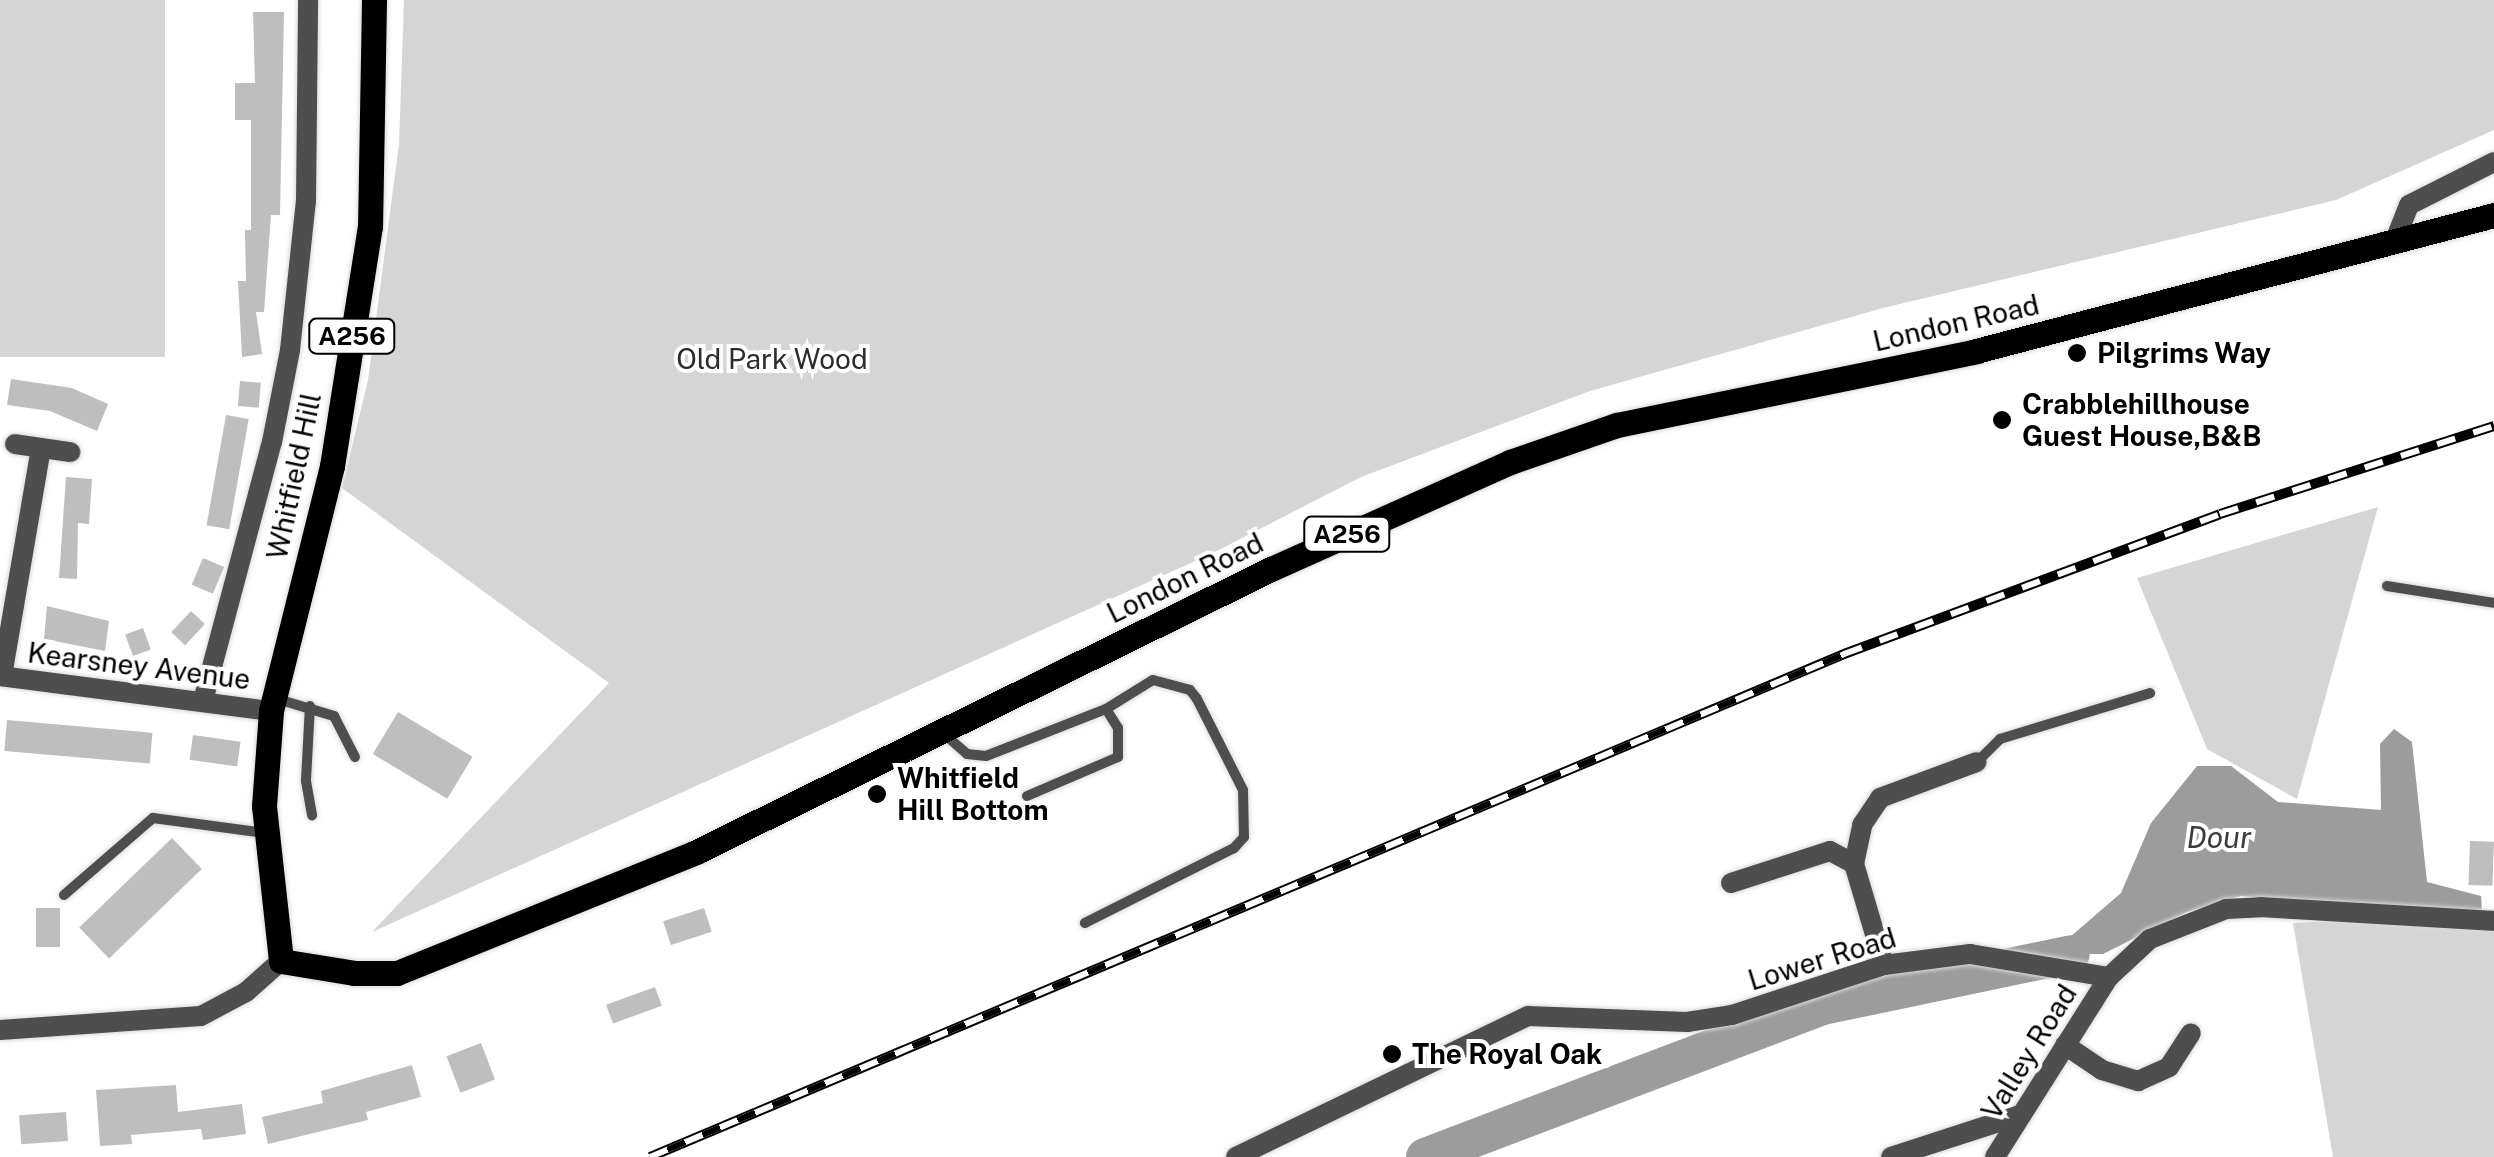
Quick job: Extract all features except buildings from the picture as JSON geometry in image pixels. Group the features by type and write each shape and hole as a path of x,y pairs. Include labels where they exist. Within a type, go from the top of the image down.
{"main road":[{"name":"Whitfield Hill","path":"282,960 266,833 272,704 332,466 370,226 374,0"},
{"name":"London Road","path":"282,960 354,973 397,973 696,852 1420,499 1617,425 1976,351 2494,215"}],"street":[{"name":"Whitfield Hill","path":"204,697 272,442 290,350 306,201 308,0"},
{"path":"2394,242 2400,216 2417,199 2494,162"},
{"path":"15,444 70,452"},
{"path":"1,676 41,448"},
{"name":"Kearsney Avenue","path":"1,676 272,704"},
{"path":"1884,964 1854,864 1862,825 1880,798 1977,762"},
{"path":"1730,883 1830,851 1854,864"},
{"path":"2109,977 2150,939 2226,910 2304,908 2494,921"},
{"name":"Lower Road","path":"1236,1157 1528,1016 1717,1018 1884,964 1970,954 2109,977"},
{"path":"0,1030 201,1016 246,992 282,960"},
{"name":"Valley Road","path":"1995,1157 2109,977"},
{"path":"2065,1045 2102,1070 2138,1081 2170,1067 2192,1033"},
{"path":"1891,1157 2020,1115"}],"lane":[{"path":"2387,586 2494,603"},
{"path":"942,732 967,754 986,756 1106,709 1154,680 1190,690 1242,790 1246,822 1234,848 1085,923"},
{"path":"1977,762 2000,739 2150,694"},
{"path":"272,704 310,706 344,727 355,757"},
{"path":"310,706 306,781 312,815"},
{"path":"1028,796 1118,756 1118,728 1106,709"},
{"path":"64,895 153,818 266,833"}],"green space":[{"path":"0,0 165,0 165,357 0,357"},
{"name":"Old Park Wood","path":"404,0 2494,0 2494,130 2336,200 1883,308 1590,391 1361,477 1213,553 372,932 609,683 342,488 368,380 399,144"},
{"path":"2378,507 2297,799 2207,749 2137,578"},
{"path":"2374,919 2494,928 2494,1157 2333,1157 2293,923"}],"water":[{"name":"Dour","path":"2394,729 2412,742 2427,882 2481,896 2482,909 2454,915 2241,896 2187,912 2103,954 2071,954 2063,943 2121,893 2151,823 2197,766 2231,766 2278,802 2381,810 2380,744"}],"waterway":[{"name":"Dour","path":"1425,1157 1823,1006 2071,954"}],"railway":[{"path":"650,1157 1844,654 2220,514 2494,426"}],"place":[{"name":"Pilgrims Way","path":"2077,353"},
{"name":"Crabblehillhouse Guest House,B&B","path":"2002,420"},
{"name":"Whitfield Hill Bottom","path":"877,794"},
{"name":"The Royal Oak","path":"1392,1054"}]}
